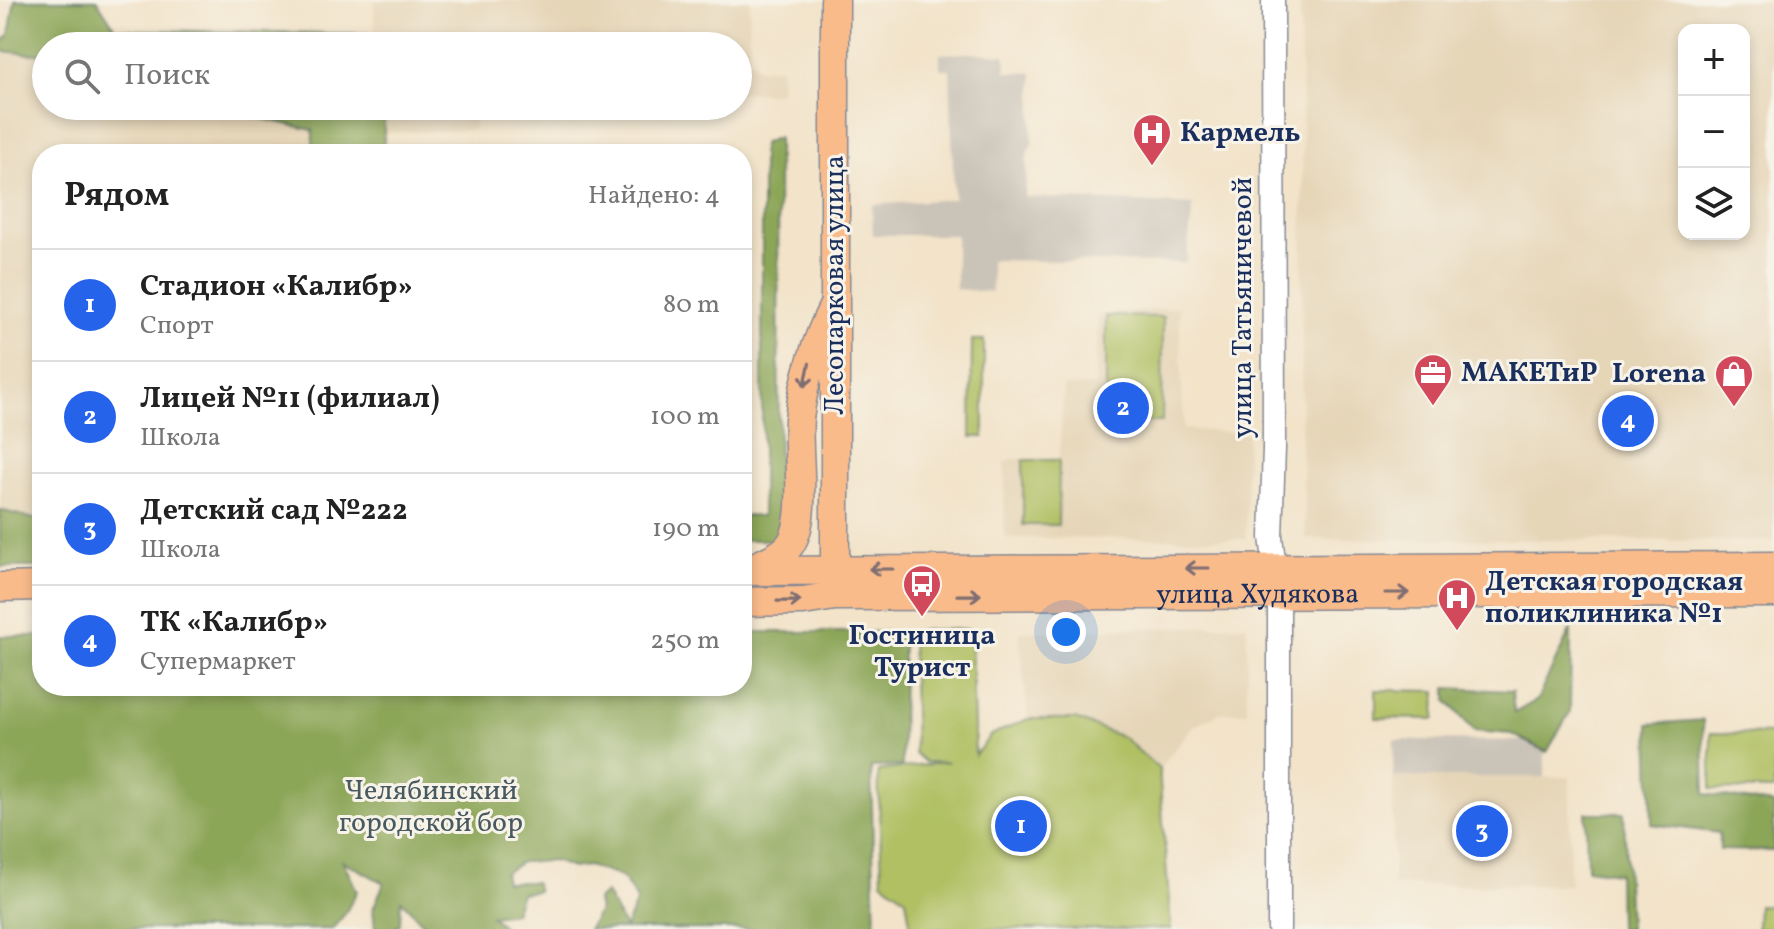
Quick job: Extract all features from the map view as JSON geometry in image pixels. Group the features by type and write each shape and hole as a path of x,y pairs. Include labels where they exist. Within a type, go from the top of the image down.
{"main road":[{"name":"Лесопарковая улица","path":"835,0 835,582"},
{"path":"752,567 777,556 790,545 798,528 798,434 803,397 814,347 835,303"},
{"name":"улица Худякова","path":"752,572 835,582 1277,580 1774,566"},
{"name":"улица Худякова","path":"1277,580 1774,593"},
{"name":"улица Худякова","path":"752,602 803,601 835,582"},
{"path":"0,587 32,586"}],"street":[{"name":"улица Татьяничевой","path":"1273,0 1274,448 1271,537 1277,580 1279,929"}],"shaded area":[{"path":"374,0 750,0 749,32 375,32"},
{"path":"1300,0 1774,0 1774,541 1306,539 1301,447 1303,181"},
{"path":"0,40 32,40 32,120 474,120 474,130 375,133 374,144 32,144 32,524 0,524"},
{"path":"940,54 1005,55 1006,72 1033,73 1032,144 1027,153 1025,197 1193,205 1186,263 991,260 992,292 956,289 956,235 873,235 872,205 954,199 950,69 940,69"},
{"path":"752,61 758,68 781,68 780,93 752,92"},
{"path":"1179,307 1184,429 1247,433 1246,539 1004,538 1005,463 1012,459 1059,458 1064,386 1095,386 1098,315"},
{"path":"1247,625 1247,712 1219,713 1193,727 1159,769 1123,736 1075,719 1028,719 1019,632"},
{"path":"1394,740 1545,741 1545,777 1393,777"},
{"path":"1393,777 1570,777 1570,885 1393,885"}],"green space":[{"path":"15,0 97,0 115,28 260,32 32,32 32,54 0,51 0,44 9,35"},
{"path":"268,120 384,120 384,144 313,144 313,130"},
{"path":"778,137 779,540 752,540 752,516 762,516 762,144"},
{"path":"1106,316 1163,317 1162,422 1106,421"},
{"path":"972,340 984,340 984,437 971,437"},
{"path":"1023,460 1059,460 1058,525 1023,525"},
{"path":"0,510 32,518 32,567 0,567"},
{"path":"967,629 971,637 975,755 991,735 1028,719 1075,719 1123,737 1159,769 1171,929 911,929 906,899 882,881 878,771 948,762 925,762 915,753 912,634 920,630"},
{"path":"1571,629 1570,712 1547,752 1512,734 1474,731 1447,701 1447,688 1512,691 1514,713 1537,700"},
{"name":"Челябинский городской бор","path":"752,632 903,632 902,766 871,767 875,929 588,929 599,911 597,900 606,893 625,928 637,900 622,877 588,866 572,868 555,861 521,862 504,873 506,882 535,882 538,891 521,893 514,913 491,916 506,929 423,929 424,924 401,900 400,924 394,929 375,929 373,909 384,883 343,861 357,891 345,914 332,929 0,929 0,636 32,636 32,696 752,696"},
{"path":"1376,690 1436,691 1435,719 1376,718"},
{"path":"1703,720 1705,794 1774,804 1774,851 1720,850 1719,833 1652,824 1649,724"},
{"path":"1711,733 1774,734 1774,790 1711,789"},
{"path":"1586,813 1624,813 1629,929 1619,929 1618,873 1587,869"},
{"path":"1758,905 1774,906 1774,929 1757,929"}],"place":[{"name":"Кармель","path":"1152,167"},
{"name":"МАКЕТиР","path":"1433,407"},
{"name":"Лицей №11 (филиал)","path":"1123,408"},
{"name":"Lorena","path":"1734,408"},
{"name":"ТК «Калибр»","path":"1628,421"},
{"name":"Гостиница Турист","path":"922,618"},
{"name":"Детская городская поликлиника №1","path":"1457,632"},
{"name":"Стадион «Калибр»","path":"1021,826"},
{"name":"Детский сад №222","path":"1482,831"}]}
